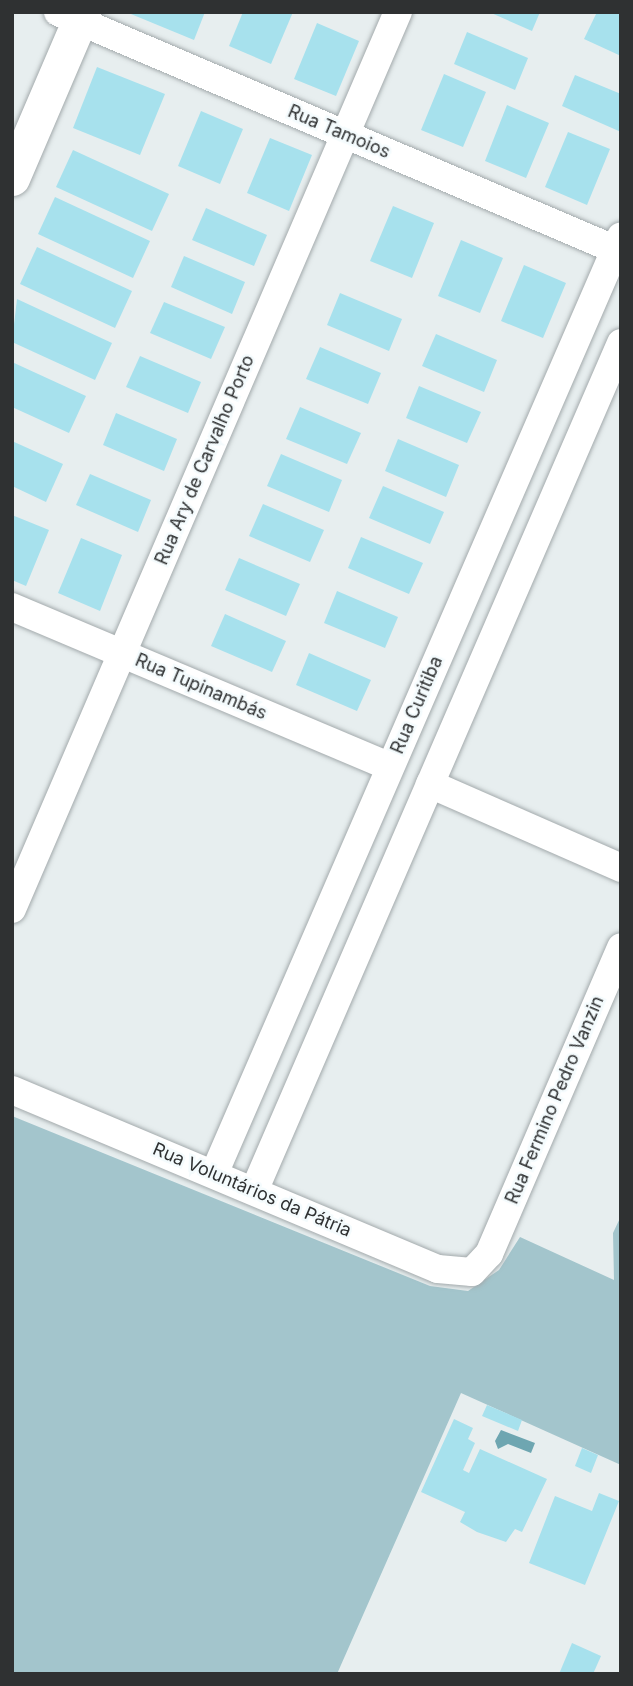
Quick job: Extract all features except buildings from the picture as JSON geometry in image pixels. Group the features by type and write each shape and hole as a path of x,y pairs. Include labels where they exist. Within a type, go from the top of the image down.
{"street":[{"name":"Rua Ary de Carvalho Porto","path":"12,909 398,12"},
{"name":"Rua Tamoios","path":"74,15 346,135 619,246"},
{"path":"12,178 74,15"},
{"name":"Rua Curitiba","path":"214,1174 619,246"},
{"path":"254,1191 621,343"},
{"name":"Rua Tupinambás","path":"12,607 390,767"},
{"path":"430,784 621,867"},
{"name":"Rua Fermino Pedro Vanzin","path":"489,1254 621,947"},
{"name":"Rua Voluntários da Pátria","path":"12,1090 438,1269 472,1272 489,1254"}],"shaded area":[{"path":"12,1116 430,1286 468,1291 499,1270 520,1237 614,1280 613,1233 621,1216 621,1465 461,1393 337,1674 12,1674"},
{"path":"501,1430 535,1443 531,1453 508,1444 498,1449 495,1441"}]}
